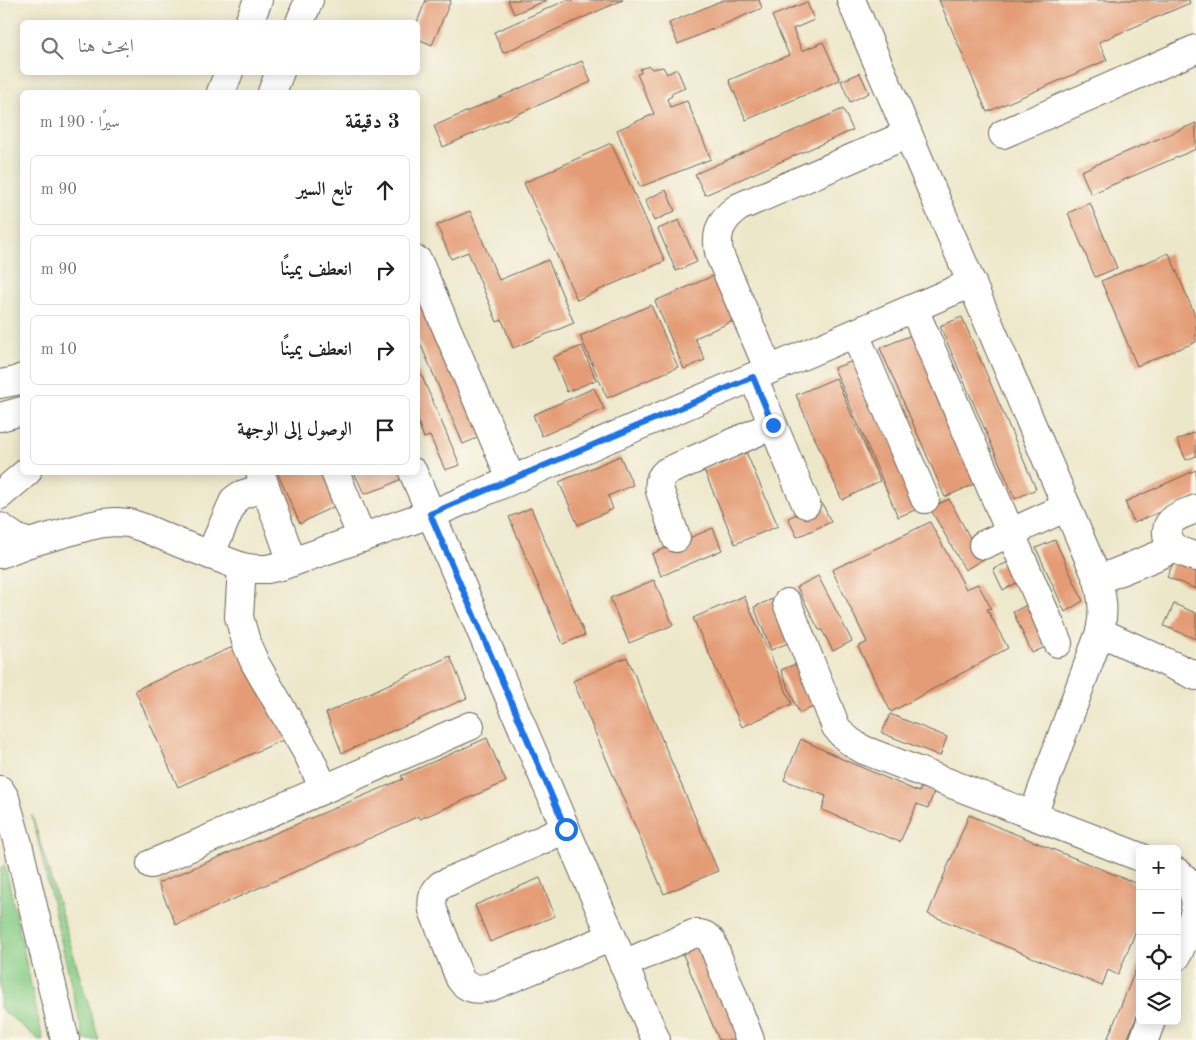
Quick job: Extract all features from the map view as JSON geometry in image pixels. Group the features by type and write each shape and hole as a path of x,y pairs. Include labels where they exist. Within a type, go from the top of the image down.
{"main road":[{"path":"250,20 258,0"},
{"path":"301,20 309,0"},
{"path":"851,0 1095,572 1102,597 1104,609 1100,632 1033,815"},
{"path":"1003,134 1196,49"},
{"path":"222,90 228,75"},
{"path":"273,90 279,75"},
{"path":"806,504 773,425 761,374 720,256 718,237 720,227 731,212 739,207 908,134"},
{"path":"420,266 512,479"},
{"path":"0,554 29,543 96,524 116,522 129,523 144,528 242,567 267,569 430,514 972,283"},
{"path":"914,309 1058,643"},
{"path":"855,334 925,499"},
{"path":"0,384 20,379"},
{"path":"0,417 20,412"},
{"path":"676,538 660,491 659,484 663,475 773,425"},
{"path":"0,494 23,475"},
{"path":"336,475 362,538"},
{"path":"414,475 656,1040"},
{"path":"210,555 234,500 263,480 292,562"},
{"path":"983,545 1067,507"},
{"path":"1178,547 1167,528 1171,520 1196,509"},
{"path":"0,527 16,538 29,543"},
{"path":"1095,572 1156,539 1178,547"},
{"path":"242,567 239,618 247,645 255,663 309,756 324,789"},
{"path":"787,603 836,727 854,745 1136,855"},
{"path":"1100,632 1196,676"},
{"path":"151,864 470,726"},
{"path":"0,790 5,798 9,850 65,1040"},
{"path":"566,829 441,884 436,889 432,895 431,903 460,979 464,984 476,990 490,987 612,937"},
{"path":"1181,875 1186,878 1194,890 1196,904 1193,918 1181,946"},
{"path":"624,964 693,934 700,933 706,936 712,942 750,1040"},
{"path":"1144,1040 1150,1025"}],"green space":[{"path":"32,815 99,1040 84,1040"},
{"path":"5,865 43,1040 39,1040 0,1008 0,868"}],"building":[{"path":"426,0 451,0 432,45 420,40 420,20 418,20"},
{"path":"508,0 547,0 514,14"},
{"path":"567,0 623,0 503,53 494,32"},
{"path":"723,0 759,0 762,8 678,44 669,23"},
{"path":"939,0 1189,0 1190,3 1099,42 1107,60 987,112"},
{"path":"807,2 814,20 793,29 802,51 823,42 840,80 746,120 729,80 789,55 772,16"},
{"path":"582,61 591,82 443,147 434,126"},
{"path":"649,66 652,69 663,67 667,74 677,69 685,88 671,94 672,96 667,99 670,107 687,101 711,159 640,187 617,130 654,114 637,74 641,73 640,69"},
{"path":"860,73 869,93 850,102 841,81"},
{"path":"843,109 853,130 705,195 695,174"},
{"path":"1196,123 1196,149 1091,194 1081,171"},
{"path":"611,143 665,261 577,300 524,183"},
{"path":"666,190 675,211 654,221 645,200"},
{"path":"1090,203 1117,268 1095,277 1068,213"},
{"path":"470,211 499,280 548,260 574,323 513,348 502,320 497,322 468,252 451,259 437,225"},
{"path":"679,220 697,262 676,271 658,229"},
{"path":"1169,253 1196,318 1196,342 1137,366 1101,281"},
{"path":"715,275 735,320 695,338 705,360 684,369 655,301"},
{"path":"420,288 484,435 463,444 420,343"},
{"path":"651,305 678,367 607,398 580,336"},
{"path":"962,317 1036,489 1015,499 940,326"},
{"path":"914,334 979,482 945,497 880,348"},
{"path":"582,346 596,380 567,392 553,357"},
{"path":"856,360 920,508 898,517 834,368"},
{"path":"420,372 460,465 445,470 430,436 424,438 420,427"},
{"path":"836,378 880,481 842,500 796,395"},
{"path":"594,388 604,409 542,436 533,415"},
{"path":"1196,432 1196,456 1186,460 1177,440"},
{"path":"746,452 778,526 735,544 704,470"},
{"path":"620,456 633,485 608,496 613,509 578,525 559,482"},
{"path":"1196,470 1196,496 1134,523 1125,502"},
{"path":"278,475 329,475 342,503 300,524"},
{"path":"355,475 407,476 385,487 364,494"},
{"path":"949,499 982,560 965,570 930,508"},
{"path":"822,503 831,522 797,537 788,518"},
{"path":"531,508 585,635 563,644 509,517"},
{"path":"930,522 966,589 978,584 991,608 987,609 1008,648 891,712 858,647 867,642 832,570"},
{"path":"713,528 722,550 661,576 652,554"},
{"path":"1055,540 1083,601 1065,612 1036,548"},
{"path":"1177,555 1196,563 1196,589 1167,577"},
{"path":"1013,560 1022,580 1003,590 993,569"},
{"path":"818,576 852,641 833,651 822,630 819,630 797,587"},
{"path":"654,580 673,625 629,643 610,598"},
{"path":"744,596 792,704 742,727 693,618"},
{"path":"775,598 793,641 771,650 754,607"},
{"path":"1033,602 1052,644 1032,653 1013,612"},
{"path":"1174,604 1196,613 1196,639 1164,626"},
{"path":"244,642 287,738 178,787 135,690"},
{"path":"450,656 467,698 342,753 326,713"},
{"path":"627,657 718,871 664,894 573,681"},
{"path":"803,661 820,704 799,713 781,670"},
{"path":"890,714 947,737 940,756 882,733"},
{"path":"487,738 506,782 420,819 419,816 176,925 158,883 403,779 401,776"},
{"path":"801,739 919,792 921,787 934,792 928,808 917,804 900,842 822,810 826,796 784,780"},
{"path":"969,815 1136,883 1136,931 1118,975 1108,970 1102,986 928,914"},
{"path":"540,878 555,916 490,942 475,905"},
{"path":"704,943 745,1040 719,1040 682,952"},
{"path":"1136,969 1136,1019 1127,1040 1107,1040"}],"route":[{"path":"566,829 430,514 753,377 773,425"}]}
